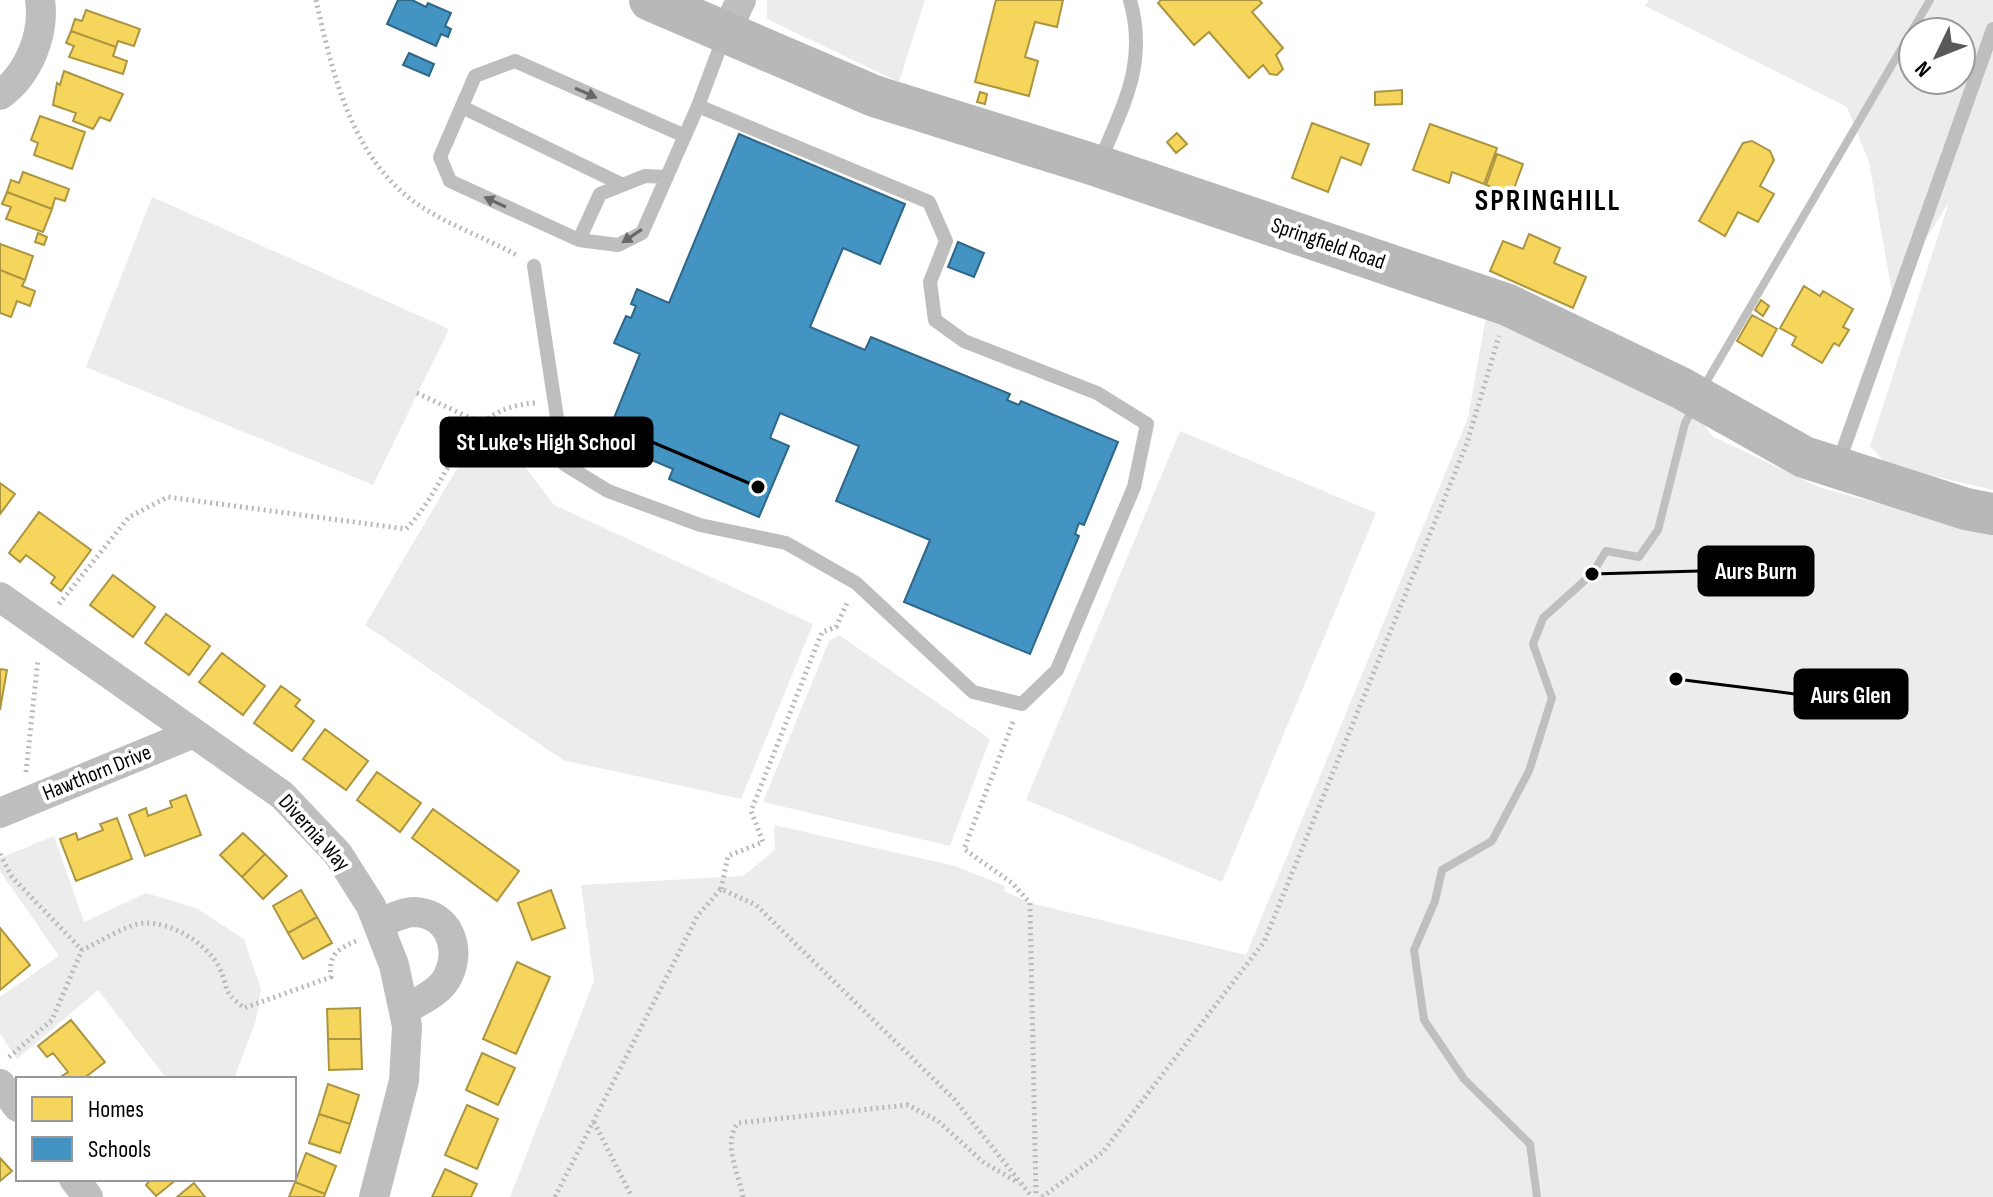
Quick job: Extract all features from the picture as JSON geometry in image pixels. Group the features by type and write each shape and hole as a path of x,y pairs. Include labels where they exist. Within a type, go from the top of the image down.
{"street":[{"path":"0,95 18,83 38,39 40,0"},
{"name":"Springfield Road","path":"650,0 734,15 874,96 1098,166 1508,305 1698,397 1804,457 1966,509 1993,514"},
{"name":"Divernia Way","path":"0,597 282,795 338,854 379,927 394,965 407,1026 404,1081 374,1197"},
{"name":"Hawthorn Drive","path":"11,808 194,733"},
{"path":"379,927 412,912 437,918 451,933 453,956 448,978 431,994 404,1010"},
{"path":"0,1084 16,1104"},
{"path":"76,1181 88,1197"}],"lane":[{"path":"1098,166 1135,69 1139,30 1130,0"},
{"path":"685,136 515,61 475,76 464,108 440,157 450,181 579,240 618,245 642,233 667,177 685,136 698,106 734,15"},
{"path":"1836,468 1993,29"},
{"path":"534,266 552,401 564,464 608,491 700,525 786,543 856,583 973,692 1022,704 1057,670 1134,487 1147,424 1097,393 964,341 935,320 930,282 946,241 929,202 698,106"},
{"path":"464,108 623,185"},
{"path":"579,240 600,194 645,176 667,177"}],"path":[{"path":"316,0 336,87 370,154 408,197 534,266"},
{"path":"1042,1197 1103,1152 1264,942 1467,443 1508,305"},
{"path":"417,393 481,423"},
{"path":"11,808 41,627 129,517 168,497 406,529 421,513 464,438 481,423 511,404 552,401"},
{"path":"555,1197 698,915 721,889 728,856 763,842 751,811 822,632 836,627 856,583"},
{"path":"1017,702 1018,709 964,849 1012,883 1030,903 1034,1197"},
{"path":"0,854 12,877 82,950"},
{"path":"721,889 756,905 954,1099 1034,1197"},
{"path":"0,1065 52,1020 82,950 143,923 174,929 197,943 219,967 225,992 244,1008 331,977 329,964 336,950 379,927"},
{"path":"743,1197 730,1147 732,1131 738,1123 908,1105 938,1121 983,1162 1023,1185"},
{"path":"594,1122 632,1197"}],"shaded area":[{"path":"767,0 925,0 899,82 767,19"},
{"path":"1649,0 1993,0 1993,490 1887,465 1870,446 1949,202 1892,293 1869,162 1847,107 1645,6"},
{"path":"152,197 449,329 373,485 86,367"},
{"path":"1486,316 1697,415 1712,436 1821,488 1993,534 1993,1197 510,1197 594,981 581,885 743,876 775,850 774,825 955,866 1005,886 1004,891 1030,903 1246,955 1468,418"},
{"path":"1180,431 1376,513 1222,882 1026,800"},
{"path":"519,459 554,505 813,624 741,799 563,760 365,625 459,465"},
{"path":"839,635 990,739 950,846 763,802 829,641"},
{"path":"54,836 84,922 146,893 196,908 244,939 261,989 256,1020 235,1077 165,1077 98,990 17,1059 0,1034 0,997 59,956 0,871 0,858"}],"building: Homes":[{"path":"996,0 1063,0 1057,27 1035,22 1025,57 1038,61 1029,96 975,82"},
{"path":"1161,0 1259,0 1262,3 1252,12 1283,48 1276,55 1283,69 1277,75 1270,74 1263,65 1249,78 1209,32 1194,45 1158,3"},
{"path":"86,10 140,29 134,46 118,41 116,47 71,31 75,19 82,21"},
{"path":"71,31 116,47 113,56 127,61 123,74 69,57 74,46 66,43"},
{"path":"64,71 123,94 110,121 100,117 93,129 73,121 76,113 53,105 57,83 60,85"},
{"path":"1402,90 1402,104 1375,105 1375,92"},
{"path":"980,92 987,94 985,104 977,102"},
{"path":"40,116 85,132 72,169 34,155 38,143 31,140"},
{"path":"1312,123 1369,144 1361,165 1341,157 1328,192 1292,178"},
{"path":"1430,124 1497,148 1484,184 1452,172 1449,183 1413,170"},
{"path":"1177,133 1187,144 1176,153 1167,142"},
{"path":"1752,141 1770,151 1774,160 1760,186 1774,194 1758,222 1738,212 1725,236 1699,221 1743,143"},
{"path":"1497,154 1523,164 1512,194 1486,185"},
{"path":"23,172 69,189 65,201 55,198 52,209 7,192 11,180 19,183"},
{"path":"7,192 52,209 43,232 6,219 11,207 2,204"},
{"path":"38,233 47,237 44,245 35,242"},
{"path":"1529,234 1560,248 1554,263 1586,277 1573,308 1490,271 1503,241 1523,249"},
{"path":"0,244 33,256 25,280 0,270"},
{"path":"0,270 25,280 22,286 35,291 30,306 17,301 11,317 0,313"},
{"path":"1804,286 1820,296 1823,291 1853,309 1843,327 1849,330 1839,346 1834,343 1822,363 1792,345 1796,337 1780,328"},
{"path":"1761,300 1769,306 1763,316 1755,310"},
{"path":"1752,315 1777,329 1762,356 1737,341"},
{"path":"0,483 15,494 0,514"},
{"path":"39,512 91,550 61,591 51,583 55,577 26,555 20,562 9,553"},
{"path":"113,575 155,607 133,637 90,605"},
{"path":"166,614 210,646 189,675 145,643"},
{"path":"222,653 265,686 243,715 199,682"},
{"path":"0,669 7,670 0,710"},
{"path":"281,686 300,700 295,706 314,721 292,751 254,723"},
{"path":"325,729 368,761 346,790 303,759"},
{"path":"377,772 421,803 400,832 357,800"},
{"path":"186,795 201,835 145,856 129,815 146,808 148,816 172,807 170,801"},
{"path":"433,809 519,871 497,901 412,838"},
{"path":"117,818 132,859 76,881 60,839 76,833 78,840 103,830 100,824"},
{"path":"243,833 265,854 242,877 220,855"},
{"path":"265,854 287,876 263,899 242,877"},
{"path":"301,890 317,917 288,933 273,906"},
{"path":"551,890 565,928 532,940 518,903"},
{"path":"317,917 332,943 303,959 288,933"},
{"path":"0,928 30,965 0,990"},
{"path":"517,962 550,977 516,1054 483,1039"},
{"path":"360,1008 361,1039 328,1039 327,1009"},
{"path":"71,1020 105,1062 86,1077 63,1077 68,1072 53,1053 47,1057 38,1046"},
{"path":"328,1039 361,1039 362,1069 329,1070"},
{"path":"482,1053 515,1068 498,1105 466,1090"},
{"path":"328,1084 359,1095 350,1124 319,1114"},
{"path":"467,1105 498,1119 477,1169 445,1155"},
{"path":"319,1114 350,1124 340,1153 309,1143"},
{"path":"306,1153 336,1166 325,1194 295,1182"},
{"path":"0,1158 12,1171 0,1181"},
{"path":"445,1169 477,1184 471,1197 432,1197"},
{"path":"149,1181 175,1181 156,1196 146,1185"},
{"path":"295,1182 325,1194 324,1197 289,1197"},
{"path":"194,1183 205,1197 177,1197"}],"building: Schools":[{"path":"398,0 412,0 426,7 428,3 451,13 445,26 451,29 448,37 441,34 436,46 387,24"},
{"path":"409,53 434,64 429,76 403,65"},
{"path":"739,134 905,204 880,264 843,248 810,327 865,350 871,337 1010,394 1007,400 1019,405 1021,401 1118,442 1084,525 1079,523 1075,534 1079,536 1030,654 904,602 930,540 836,501 859,446 780,413 770,438 789,446 759,517 669,479 673,469 628,450 624,459 601,450 640,354 614,343 626,316 631,318 636,306 631,304 637,289 669,303"},
{"path":"958,242 984,253 974,277 948,267"}],"waterway":[{"path":"1704,386 1930,0"},
{"path":"1537,1197 1530,1144 1464,1079 1424,1020 1414,950 1435,901 1442,870 1492,841 1529,771 1552,698 1533,644 1543,618 1592,574 1606,551 1639,557 1658,530 1685,423 1693,409"}],"place":[{"name":"St Luke's High School","path":"758,487"},
{"name":"Aurs Burn","path":"1592,574"},
{"name":"Aurs Glen","path":"1676,679"}],"district":[{"name":"SPRINGHILL","path":"1548,201"}]}
